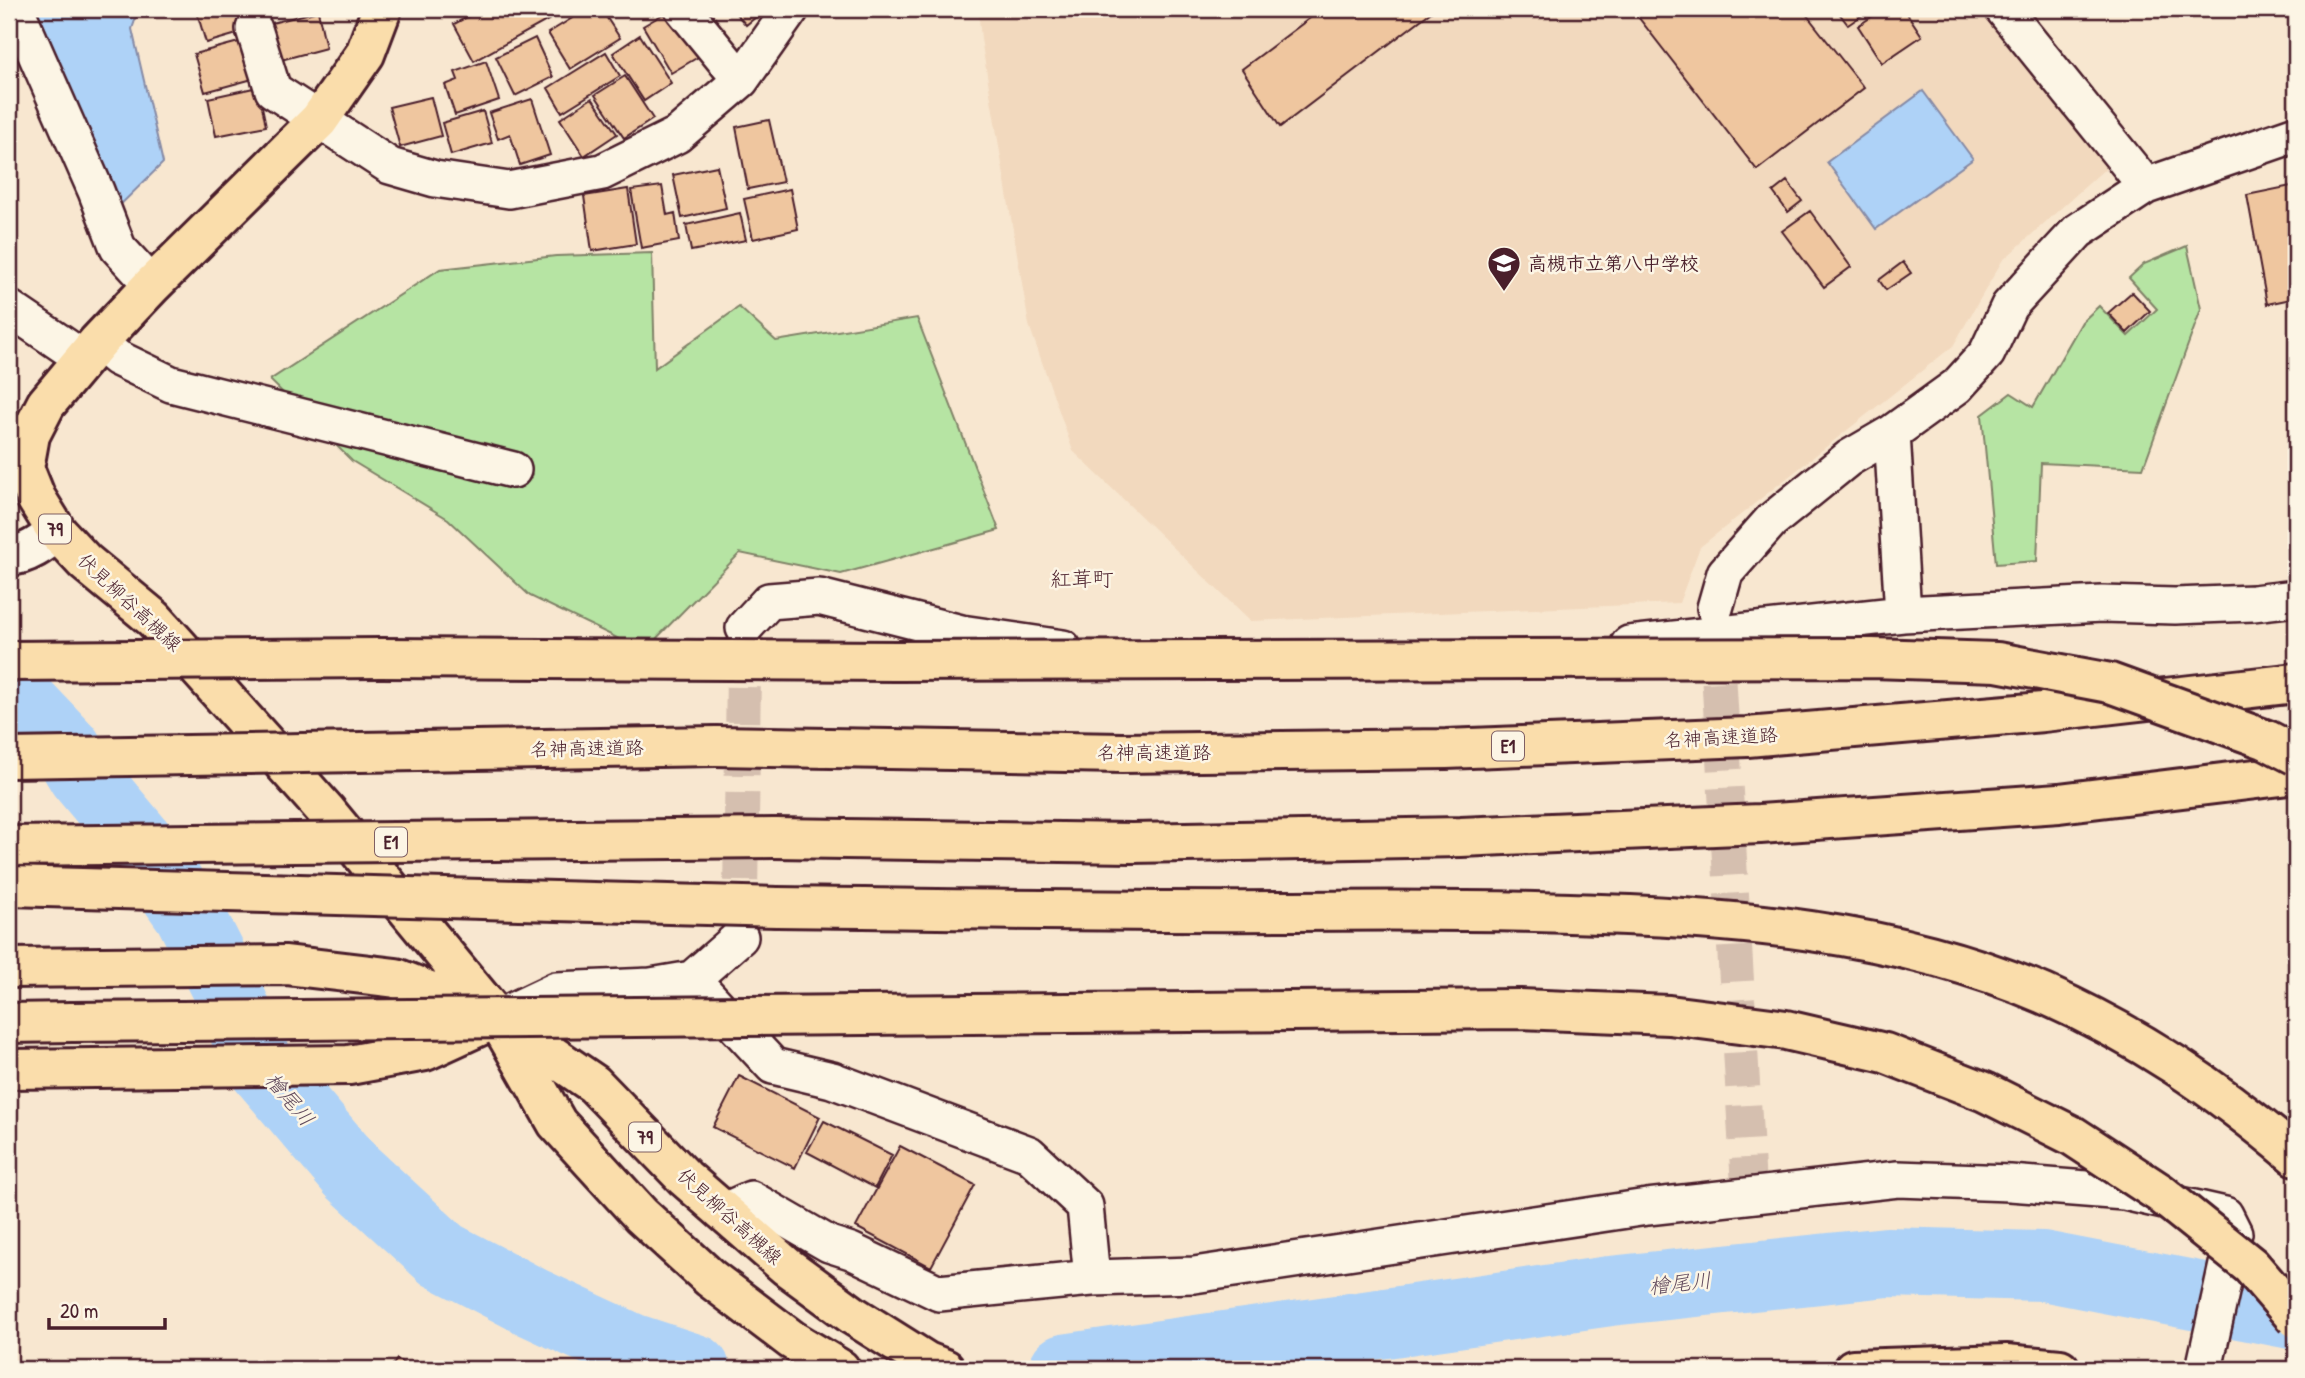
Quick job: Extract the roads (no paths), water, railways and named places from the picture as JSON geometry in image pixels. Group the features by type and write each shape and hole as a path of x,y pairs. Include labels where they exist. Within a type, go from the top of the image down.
{"main road":[{"name":"伏見柳谷高槻線","path":"382,9 365,54 318,120 152,285 91,350 46,404 30,435 24,468 36,498 57,532 85,562 155,619 327,812 498,1018 557,1123 641,1215 710,1278 792,1340 840,1369"},
{"path":"9,556 36,547 57,532"},
{"path":"9,661 366,658 939,661 1871,658 1997,662 2110,684 2267,740 2296,755"},
{"name":"名神高速道路","path":"9,758 716,746 1122,753 1446,749 1747,737 2043,712 2296,683"},
{"name":"E1","path":"9,846 774,838 1132,843 1475,836 1760,824 2059,803 2296,774"},
{"path":"9,886 777,906 1134,912 1459,910 1646,915 1752,924 1854,937 1952,961 2041,993 2117,1029 2195,1076 2296,1156"},
{"name":"伏見柳谷高槻線","path":"9,968 286,965 396,978 498,1018 594,1084 685,1178 786,1266 854,1316 928,1362 945,1369"},
{"path":"9,1023 1520,1009 1669,1014 1786,1030 1885,1053 1985,1092 2074,1136 2160,1193 2251,1266 2296,1318"},
{"path":"9,1069 349,1065 425,1051 498,1018"},
{"path":"1853,1369 2006,1364 2060,1369"}],"street":[{"path":"16,9 96,191 118,248 152,285"},
{"path":"683,9 741,80"},
{"path":"254,29 273,90 390,166 435,179 509,190 602,172 677,135 741,80 791,9"},
{"path":"2003,9 2146,186"},
{"path":"1715,608 1725,573 1771,521 1849,458 1892,433 1957,386 1986,353 2009,306 2078,231 2146,186 2296,134"},
{"path":"9,308 91,350 117,358 171,384 513,470"},
{"path":"1892,433 1903,614"},
{"path":"744,628 769,601 820,597 961,633 1098,653 1430,658 1630,644 1903,614 2102,604 2175,606 2253,603 2296,598"},
{"path":"498,1018 556,989 651,986 692,979 740,937"},
{"path":"692,979 773,1066 832,1080 1029,1154 1085,1206 1092,1278"},
{"path":"722,1212 751,1199 829,1244 851,1251 939,1293 1092,1278 1194,1275 1647,1207 1898,1178 2124,1192 2225,1215 2234,1233 2205,1367"}],"water":[{"path":"19,9 139,9 132,29 163,163 108,217"},
{"path":"1923,91 1973,159 1876,229 1827,162"}],"waterway":[{"name":"檜尾川","path":"9,698 19,706 29,709 67,749 82,774 143,847 189,913 226,986 255,1058 352,1172 442,1255 532,1302 631,1348 695,1369"},
{"name":"檜尾川","path":"1064,1369 1610,1291 1887,1262 2043,1266 2296,1315"}],"tunnel":[{"path":"1716,629 1749,1195"},
{"path":"740,934 744,633"}],"place":[{"name":"高槻市立第八中学校","path":"1504,293"}],"district":[{"name":"紅茸町","path":"1082,578"}]}
